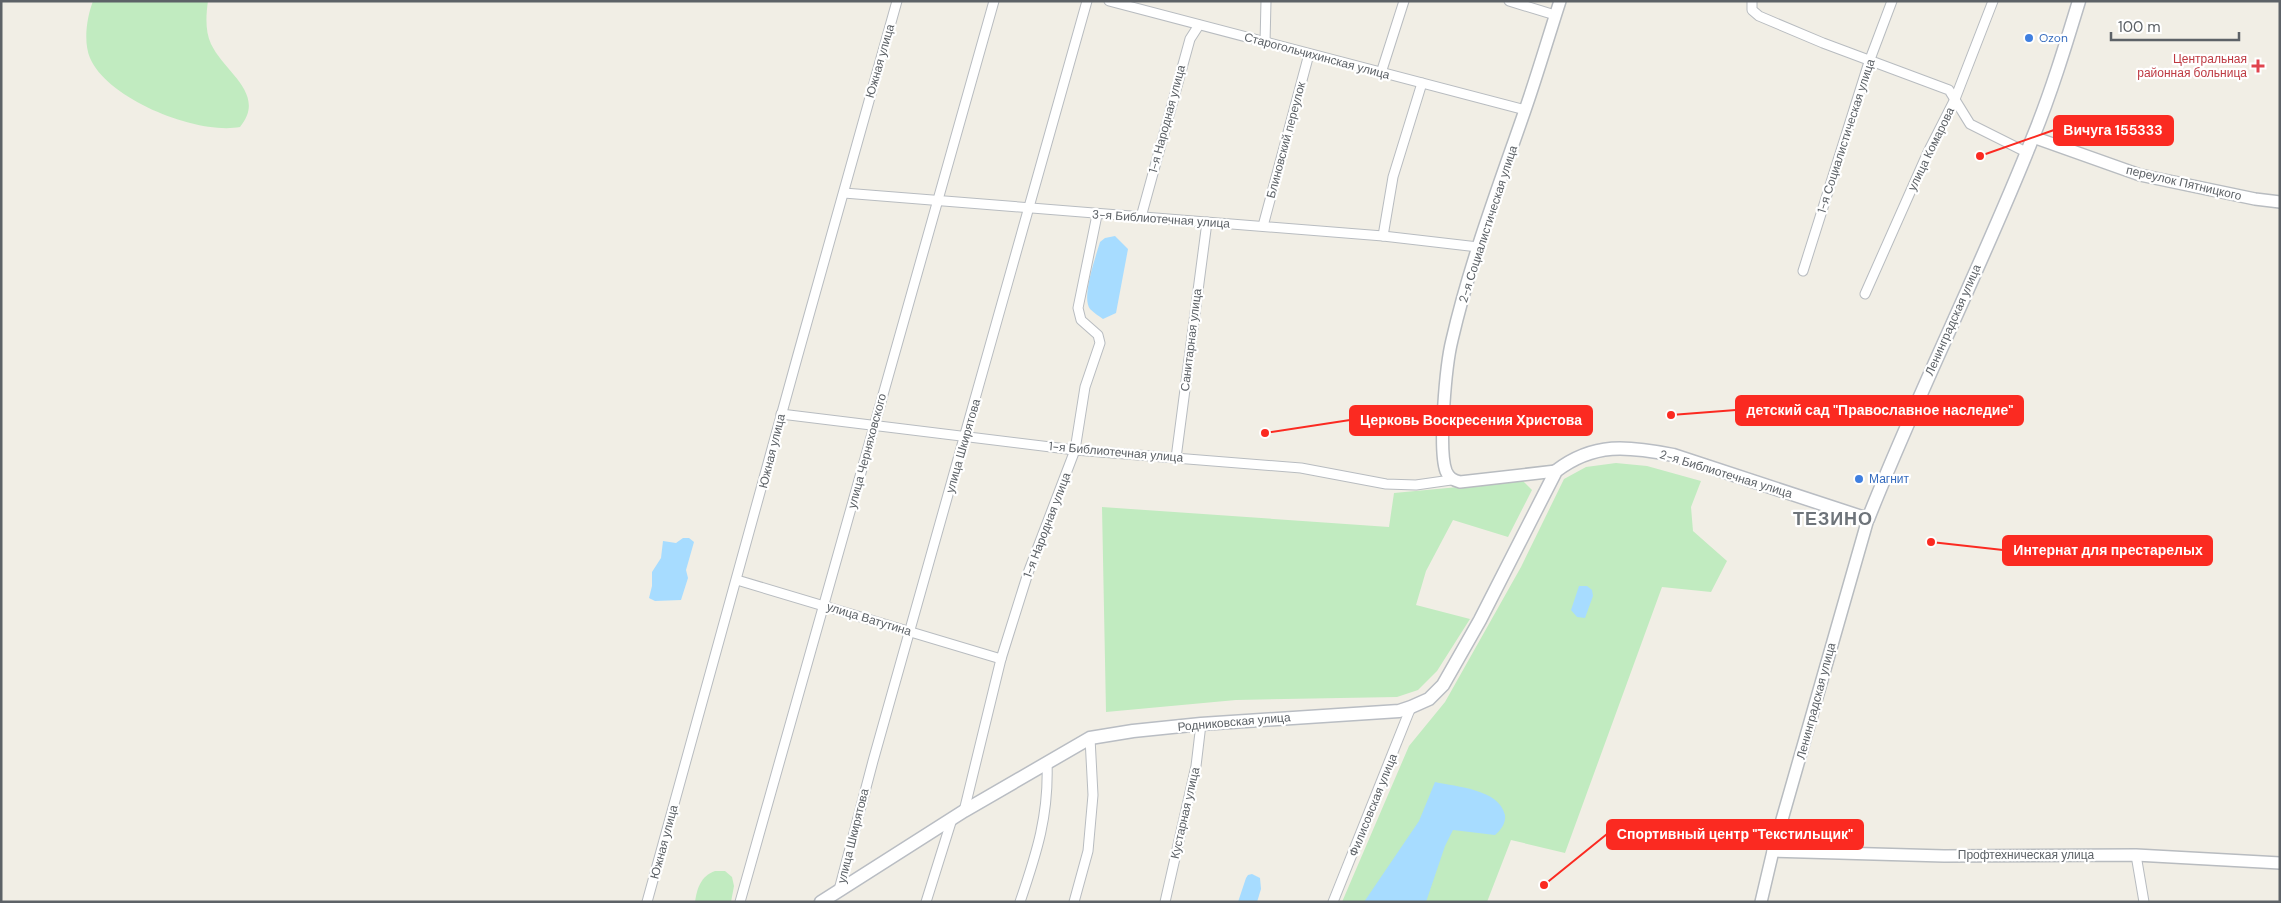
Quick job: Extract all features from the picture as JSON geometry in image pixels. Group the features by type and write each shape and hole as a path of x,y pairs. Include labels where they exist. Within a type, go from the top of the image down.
{"main road":[{"name":"Ленинградская улица","path":"1868,519 1901,435 1951,328 2033,137 2079,1"},
{"name":"2-я Библиотечная улица","path":"1556,471 1573,458 1592,451 1616,448 1643,449 1673,455 1868,519"},
{"name":"Родниковская улица","path":"821,902 952,819 1046,762 1090,738 1133,731 1201,724 1399,711 1429,699 1442,685 1480,620 1556,471"}],"street":[{"name":"Южная улица","path":"648,902 781,414 897,1"},
{"name":"улица Черняховского","path":"740,902 994,1"},
{"name":"улица Шкирятова","path":"839,890 873,761 1087,1"},
{"name":"Старогольчихинская улица","path":"1109,1 1141,5 1199,25 1525,110"},
{"path":"1265,43 1266,1"},
{"path":"1381,73 1404,1"},
{"path":"1508,1 1555,16"},
{"name":"2-я Социалистическая улица","path":"1451,480 1446,473 1444,463 1443,435 1451,342 1478,247 1560,1"},
{"path":"1752,1 1752,10 1759,16 1870,62 1949,90 1965,119 1970,124 2026,152"},
{"name":"1-я Социалистическая улица","path":"1803,271 1870,62 1892,1"},
{"name":"улица Комарова","path":"1866,294 1928,152 1955,98 1993,1"},
{"name":"1-я Народная улица","path":"1141,217 1190,39 1199,25"},
{"name":"Блиновский переулок","path":"1263,226 1310,54"},
{"path":"1383,236 1393,177 1422,83"},
{"name":"переулок Пятницкого","path":"2033,137 2140,175 2255,199 2280,202"},
{"name":"3-я Библиотечная улица","path":"844,194 1383,236 1478,247"},
{"name":"1-я Народная улица","path":"964,812 1001,659 1028,573 1075,450 1085,387 1100,339 1081,320 1078,308 1097,215"},
{"name":"Санитарная улица","path":"1176,458 1207,222"},
{"name":"1-я Библиотечная улица","path":"781,414 1075,450 1309,469 1386,484 1425,484 1451,480"},
{"path":"1451,480 1470,483 1556,471"},
{"name":"Ленинградская улица","path":"1761,902 1773,851 1868,519"},
{"name":"улица Ватутина","path":"737,580 1001,659"},
{"name":"Филисовская улица","path":"1334,902 1412,707"},
{"name":"Кустарная улица","path":"1165,902 1196,766 1201,724"},
{"path":"1074,902 1088,851 1094,795 1090,738"},
{"path":"1020,902 1040,843 1048,789 1046,762"},
{"path":"926,902 952,819"},
{"name":"Профтехническая улица","path":"1773,851 1944,856 2136,855 2280,863"},
{"path":"2136,855 2144,902"}],"green space":[{"path":"93,1 208,1 207,23 211,44 217,55 241,84 249,104 247,115 240,127 222,128 179,120 134,100 115,88 100,73 90,58 88,51 87,29"},
{"path":"1616,463 1647,466 1701,481 1691,507 1693,531 1727,561 1711,592 1662,587 1565,853 1511,840 1487,902 1342,902 1409,746 1445,702 1521,567 1564,479 1586,467"},
{"path":"1523,481 1532,490 1508,537 1453,520 1426,571 1416,605 1470,619 1437,671 1418,690 1397,697 1236,700 1106,712 1102,507 1389,527 1394,493"},
{"path":"715,871 725,871 732,877 734,886 731,902 695,902 700,883 706,876"}],"water":[{"path":"1115,236 1128,249 1116,313 1103,319 1090,309 1087,296 1088,287 1100,242 1105,238"},
{"path":"683,538 689,538 694,542 686,570 688,578 681,600 655,601 649,598 652,586 652,572 661,558 663,541 676,543"},
{"path":"1579,586 1587,586 1592,590 1593,596 1585,618 1577,617 1571,610"},
{"path":"1435,782 1486,794 1501,806 1505,815 1503,826 1495,835 1453,830 1445,846 1426,902 1364,902 1419,821"},
{"path":"1252,874 1260,878 1261,889 1257,902 1238,902 1246,878"}],"place":[{"name":"Ozon","path":"2029,38"},
{"name":"Центральная районная больница","path":"2258,66"},
{"name":"Вичуга 155333","path":"1980,156"},
{"name":"детский сад \"Православное наследие\"","path":"1671,415"},
{"name":"Церковь Воскресения Христова","path":"1265,433"},
{"name":"Магнит","path":"1859,479"},
{"name":"Интернат для престарелых","path":"1931,542"},
{"name":"Спортивный центр \"Текстильщик\"","path":"1544,885"}],"district":[{"name":"ТЕЗИНО","path":"1833,519"}]}
